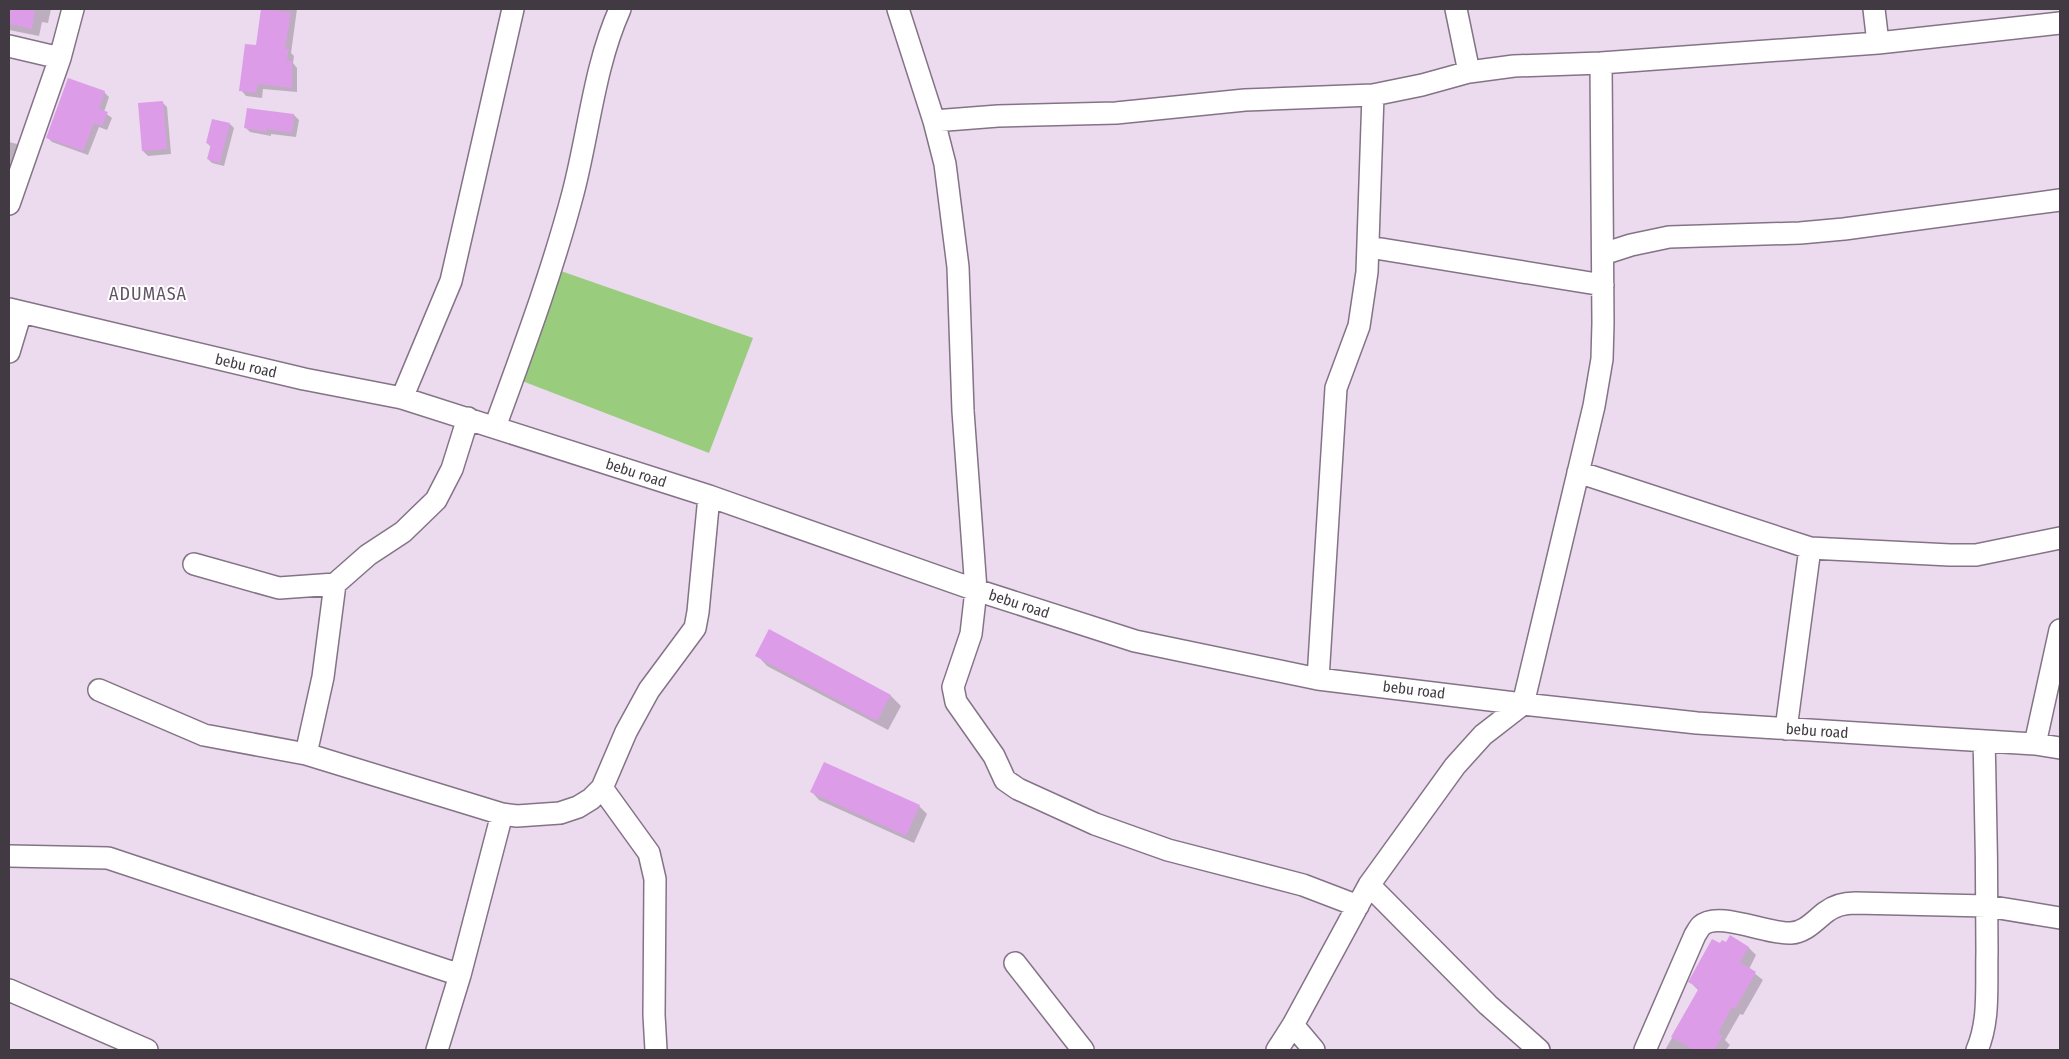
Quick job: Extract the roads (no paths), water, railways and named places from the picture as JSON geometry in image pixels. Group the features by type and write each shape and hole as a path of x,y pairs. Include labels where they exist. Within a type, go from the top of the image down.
{"street":[{"path":"9,204 60,58 73,9"},
{"path":"402,398 451,280 513,9"},
{"path":"495,427 556,254 574,190 606,46 620,9"},
{"path":"898,9 934,121 945,164 958,267 963,411 976,590 972,634 952,687 956,702 994,756 1005,780 1018,789 1095,824 1168,850 1303,885 1358,906"},
{"path":"1456,9 1469,72"},
{"path":"1874,9 1878,43"},
{"path":"934,121 998,116 1116,113 1245,100 1373,95 1422,85 1469,72 1514,66 1601,63 1878,43 2060,23"},
{"path":"9,46 60,58"},
{"path":"1277,1050 1294,1025 1370,885 1455,766 1483,735 1523,704 1594,406 1602,360 1601,63"},
{"path":"1318,678 1336,388 1346,356 1359,326 1367,272 1373,95"},
{"path":"1603,254 1631,245 1669,237 1800,233 1844,229 2060,200"},
{"path":"1369,247 1603,285"},
{"path":"9,352 15,310"},
{"name":"bebu road","path":"15,310 304,379 402,398 709,496 976,590 1135,641 1318,678 1523,704 1697,723 2035,744 2060,748"},
{"path":"194,564 279,588 335,584 368,556 403,532 436,500 452,469 468,418"},
{"path":"1578,472 1810,548 1976,555 2060,538"},
{"path":"99,690 204,736 306,754 502,814 517,816 560,813 578,807 591,799 602,788 626,732 649,690 695,628 709,496"},
{"path":"1786,729 1810,548"},
{"path":"306,754 323,677 335,584"},
{"path":"2035,744 2060,630"},
{"path":"1977,1050 1984,1034 1986,1012 1987,906 1984,741"},
{"path":"602,788 649,853 655,879 654,1015 656,1050"},
{"path":"437,1050 460,975 502,814"},
{"path":"9,856 108,858 460,975"},
{"path":"1370,885 1488,1005 1539,1050"},
{"path":"1645,1050 1695,935 1702,925 1711,921 1725,921 1778,933 1792,933 1803,930 1827,911 1842,904 1987,906 2060,918"},
{"path":"1015,964 1083,1050"},
{"path":"9,990 147,1050"},
{"path":"1294,1025 1314,1050"}],"district":[{"name":"ADUMASA","path":"148,294"}]}
